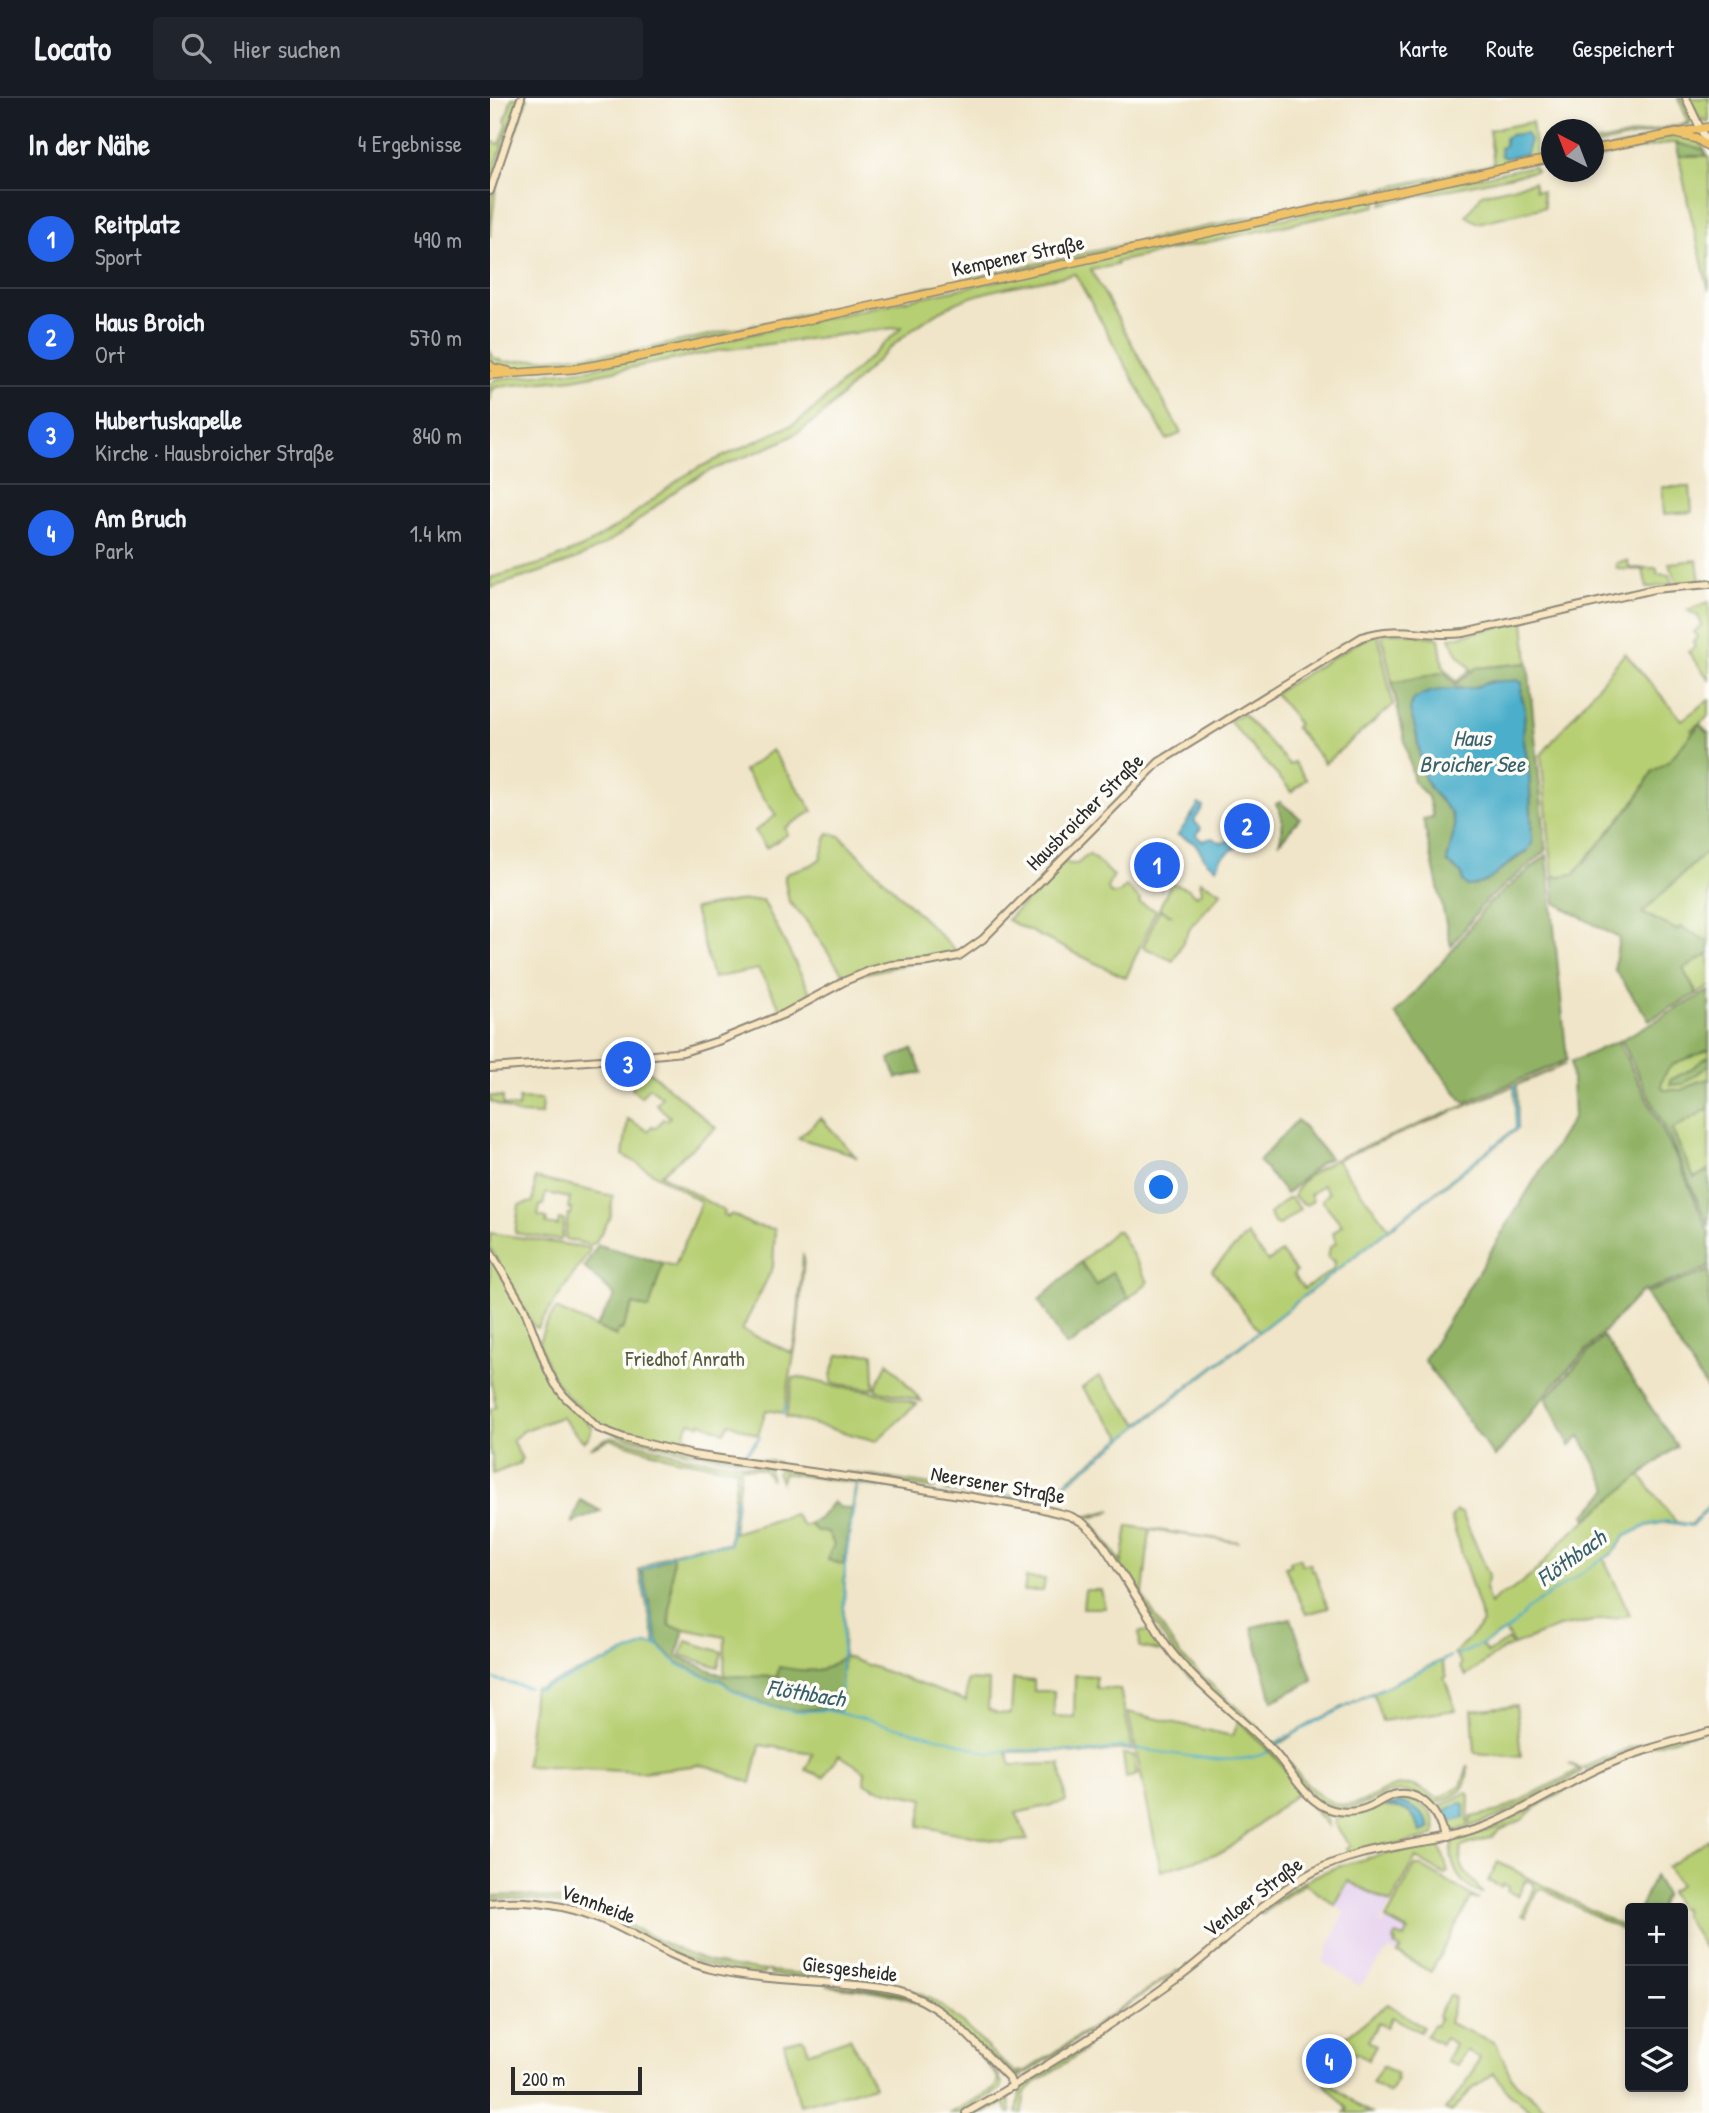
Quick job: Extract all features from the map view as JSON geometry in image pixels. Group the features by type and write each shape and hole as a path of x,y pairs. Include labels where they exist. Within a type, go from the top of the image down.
{"main road":[{"path":"1604,147 1709,127"},
{"path":"1669,133 1692,137 1709,147"},
{"name":"Kempener Straße","path":"490,375 573,369 624,360 1541,160"},
{"path":"490,365 501,370 522,373"}],"street":[{"path":"490,191 521,98"},
{"path":"1686,98 1709,147"},
{"name":"Hausbroicher Straße","path":"490,1068 682,1052 718,1041 784,1014 869,971 891,965 960,956 983,939 1159,762 1363,637 1380,631 1398,630 1443,636 1464,633 1654,589 1709,584"},
{"name":"Neersener Straße","path":"490,1251 524,1308 555,1384 598,1428 624,1438 693,1455 978,1497 1070,1516 1093,1532 1107,1550 1170,1651 1273,1751 1312,1799 1331,1810 1344,1812 1359,1811 1398,1794 1410,1795 1431,1808 1438,1818 1444,1838"},
{"name":"Venloer Straße","path":"966,2113 1042,2069 1181,1975 1257,1910 1313,1872 1360,1855 1463,1833 1511,1815 1613,1762 1709,1731"},
{"name":"Vennheide","path":"490,1903 528,1902 567,1908 608,1922 651,1944"},
{"name":"Giesgesheide","path":"651,1944 711,1969 754,1976 871,1986 912,1996 939,2011 952,2022 1009,2078 1013,2087"}],"shaded area":[{"path":"1348,1881 1391,1903 1380,1923 1383,1924 1385,1919 1408,1931 1405,1938 1396,1942 1401,1949 1398,1954 1391,1950 1384,1955 1360,1986 1323,1962 1344,1912 1335,1905"}],"green space":[{"path":"512,98 519,98 490,183 490,141 500,144"},
{"path":"523,98 527,98 496,188 490,237 490,201 494,183"},
{"path":"1678,98 1682,98 1691,117 1690,124 1604,144 1604,141 1687,123"},
{"path":"1689,98 1709,98 1709,123 1698,117"},
{"path":"1532,122 1535,159 1384,192 1380,189 1494,164 1489,130"},
{"path":"1665,137 1679,137 1701,143 1709,158 1709,291 1679,156 1706,156 1704,150 1669,143 1604,157 1604,149"},
{"path":"1676,143 1704,150 1706,156 1679,156"},
{"path":"1533,166 1536,171 1382,204 1387,196"},
{"path":"1534,182 1536,191 1542,191 1545,207 1478,223 1466,216 1482,194"},
{"path":"1376,188 1375,194 635,355 532,369 500,369 490,361 490,351 494,358 505,362 635,351"},
{"path":"1374,199 1377,202 1375,206 1116,262 1117,265 1091,270 1181,433 1167,440 1075,274 1013,286 967,298 935,314 900,339 822,415 806,427 782,441 697,477 595,550 552,568 490,588 490,578 547,562 585,546 622,523 681,478 796,423 902,327 722,350 573,379 496,387 492,391 490,402 490,384 496,379 590,369"},
{"path":"1662,487 1690,487 1692,512 1664,514"},
{"path":"1697,560 1700,581 1677,583 1669,563"},
{"path":"1628,561 1629,568 1657,568 1657,574 1670,575 1672,584 1647,588 1643,570 1617,569 1616,564"},
{"path":"1709,602 1709,679 1688,652 1695,647 1693,642 1698,636 1694,632 1702,625 1698,616 1687,610"},
{"path":"1524,621 1528,663 1477,668 1455,685 1444,672 1392,683 1382,636 1385,633 1439,638 1443,666 1456,682 1471,669 1458,654 1450,638"},
{"path":"1378,634 1393,705 1325,763 1295,727 1298,724 1274,693 1362,640"},
{"path":"1625,653 1682,720 1709,700 1709,716 1691,730 1693,733 1669,761 1652,772 1637,798 1574,874 1553,877 1541,755"},
{"path":"1528,663 1546,849 1486,901 1451,946 1423,819 1433,817 1428,797 1414,782 1392,683 1445,672 1455,685 1476,668","holes":["1517,680 1522,683 1521,695 1525,710 1523,737 1529,770 1532,824 1527,852 1474,886 1463,882 1463,875 1447,862 1453,819 1424,775 1410,710 1456,688 1472,688 1491,681 1501,683"]},
{"path":"1242,713 1290,765 1294,762 1306,779 1292,792 1229,721"},
{"path":"1700,724 1709,734 1709,849 1642,913 1677,930 1680,927 1709,942 1709,954 1683,969 1697,994 1649,1020 1615,970 1619,938 1555,903 1553,877 1574,874 1637,799 1652,772 1669,761"},
{"path":"772,750 813,811 785,828 788,834 766,848 755,831 776,815 744,771"},
{"path":"1280,802 1300,818 1279,843 1282,823 1276,804"},
{"path":"828,833 840,836 958,953 848,977 843,974 802,915 789,902 785,881 789,872 820,859"},
{"path":"1161,843 1171,850 1173,858 1161,889 1139,871"},
{"path":"1709,849 1709,942 1681,927 1677,930 1642,913"},
{"path":"1089,854 1114,876 1109,883 1110,893 1119,893 1126,886 1140,900 1139,903 1156,910 1126,978 1007,920 1065,861 1077,864"},
{"path":"1547,855 1567,1060 1467,1102 1463,1101 1395,1014 1450,953 1488,904"},
{"path":"1200,881 1222,892 1192,925 1173,961 1143,947 1159,910 1172,915 1159,909 1171,883 1197,895 1202,891"},
{"path":"763,900 812,996 783,1012 758,969 713,978 694,909 736,901"},
{"path":"1709,954 1709,987 1697,994 1683,969"},
{"path":"1709,991 1709,1049 1674,1064 1668,1069 1661,1085 1664,1090 1682,1090 1709,1079 1709,1108 1672,1130 1694,1178 1709,1170 1709,1226 1621,1040"},
{"path":"1618,1041 1680,1165 1709,1233 1709,1268 1641,1292 1552,1387 1495,1457 1424,1360 1574,1116 1571,1062"},
{"path":"912,1049 922,1073 897,1078 889,1059"},
{"path":"1709,1049 1709,1056 1671,1080 1670,1084 1683,1084 1709,1065 1709,1079 1682,1090 1663,1090 1661,1085 1664,1075 1673,1064"},
{"path":"1709,1056 1709,1065 1683,1084 1670,1085 1670,1080"},
{"name":"Friedhof Anrath","path":"640,1060 644,1060 643,1066 716,1128 661,1174 725,1212 723,1215 728,1217 732,1214 752,1225 775,1229 773,1267 742,1330 792,1353 796,1337 803,1256 804,1258 797,1337 784,1413 766,1410 758,1435 729,1423 724,1432 701,1422 700,1425 691,1422 687,1426 682,1447 741,1457 760,1437 744,1457 777,1462 775,1464 688,1452 620,1435 600,1426 566,1395 551,1374 539,1343 544,1328 556,1309 616,1336 634,1303 649,1308 663,1263 675,1266 701,1202 623,1155 628,1119 648,1131 670,1117 656,1104 662,1097 649,1087 641,1097 632,1089"},
{"path":"1566,1064 1517,1085 1518,1128 1043,1502 1085,1517 945,1491 946,1485 1042,1500 1123,1437 1082,1388 1099,1376 1139,1424 1259,1331 1212,1270 1247,1235 1268,1262 1281,1252 1296,1272 1293,1275 1304,1289 1333,1270 1335,1261 1328,1258 1330,1247 1336,1243 1333,1233 1342,1225 1322,1200 1329,1193 1323,1185 1310,1195 1313,1200 1307,1205 1294,1196 1296,1189 1308,1177 1324,1166 1347,1154","holes":["1514,1086 1516,1128 1389,1228 1336,1160"]},
{"path":"490,1096 503,1097 503,1105 518,1108 519,1099 542,1100 541,1115 518,1114 490,1101"},
{"path":"1709,1108 1709,1170 1694,1178 1672,1130"},
{"path":"821,1118 857,1158 849,1153 798,1138"},
{"path":"1297,1120 1330,1158 1321,1162 1286,1194 1259,1161"},
{"path":"535,1178 613,1196 610,1218 595,1243 590,1245 565,1239 568,1214 571,1215 572,1209 568,1208 570,1198 546,1193 538,1216 547,1218 546,1224 558,1226 559,1219 564,1220 562,1238 559,1240 515,1233 519,1205 533,1202"},
{"path":"1288,1198 1300,1209 1280,1225 1275,1224 1269,1214"},
{"path":"1115,1231 1119,1231 1148,1282 1129,1298 1112,1272 1096,1286 1081,1262"},
{"path":"490,1233 590,1250 537,1328 490,1247"},
{"path":"598,1245 663,1263 649,1309 633,1304 622,1330 620,1329 616,1336 596,1327 615,1296 584,1267"},
{"path":"490,1255 523,1311 543,1368 552,1384 592,1427 584,1442 561,1417 525,1430 512,1440 522,1459 520,1463 493,1474 490,1455 490,1410 496,1407 490,1377"},
{"path":"1081,1262 1096,1286 1112,1272 1129,1298 1070,1345 1065,1345 1039,1300"},
{"path":"1709,1271 1709,1392 1645,1293"},
{"path":"1603,1336 1677,1446 1587,1519 1585,1515 1609,1489 1580,1436 1570,1446 1546,1398"},
{"path":"873,1353 872,1389 832,1382 831,1375 838,1355"},
{"path":"888,1362 921,1401 876,1390"},
{"path":"793,1378 870,1391 917,1404 876,1441 786,1417"},
{"path":"613,1437 687,1457 769,1468 771,1480 764,1470 741,1467 733,1533 794,1514 803,1526 809,1524 817,1531 829,1533 834,1545 832,1551 844,1565 856,1483 783,1473 781,1482 777,1472 779,1469 879,1484 880,1487 857,1484 845,1565 843,1656 966,1701 967,1680 989,1681 988,1709 998,1713 1011,1714 1013,1679 1034,1681 1034,1691 1054,1691 1054,1716 1074,1717 1075,1675 1096,1676 1096,1688 1120,1689 1133,1750 1087,1754 1059,1751 1007,1752 1011,1765 1060,1764 1066,1802 1016,1813 1028,1840 1003,1842 919,1826 924,1799 874,1788 864,1783 865,1771 839,1755 824,1777 806,1770 813,1753 760,1745 751,1783 700,1765 641,1772 526,1766 534,1688 540,1688 648,1644 656,1645 640,1575 643,1577 659,1645 687,1667 707,1677 721,1680 733,1690 763,1704 795,1711 823,1708 838,1712 842,1657 821,1670 780,1668 777,1677 724,1676 725,1637 669,1626 642,1571 639,1570 681,1550 729,1544 737,1469 675,1459 610,1439 590,1448"},
{"path":"847,1472 938,1486 932,1489 845,1474"},
{"path":"1640,1475 1676,1522 1691,1525 1709,1505 1709,1508 1692,1526 1665,1522 1647,1526 1626,1536 1612,1554 1604,1559 1630,1615 1559,1627 1514,1645 1505,1631 1482,1645 1487,1653 1508,1640 1512,1646 1505,1648 1466,1676 1460,1667 1462,1664 1454,1654 1483,1623 1451,1518 1456,1511 1462,1513 1489,1575 1485,1588 1490,1604 1538,1569 1564,1539"},
{"path":"580,1500 601,1511 572,1523"},
{"path":"833,1502 839,1507 852,1509 844,1565 828,1560 834,1545 829,1533 817,1531 809,1524 819,1519"},
{"path":"1112,1510 1095,1517 1085,1517"},
{"path":"1093,1523 1122,1563 1128,1526 1239,1542 1150,1530 1141,1594 1180,1655 1275,1744 1310,1724 1276,1746 1313,1790 1324,1798 1336,1804 1349,1805 1364,1801 1391,1787 1409,1785 1439,1798 1461,1785 1468,1766 1463,1787 1455,1795 1435,1804 1409,1792 1386,1794 1359,1807 1335,1807 1318,1801 1177,1658"},
{"path":"673,1555 669,1626 684,1629 677,1656 724,1676 777,1677 779,1667 805,1671 821,1669 829,1667 843,1656 840,1713 823,1708 795,1711 763,1704 733,1690 721,1680 707,1677 678,1663 659,1645 642,1571"},
{"path":"1300,1558 1302,1565 1310,1563 1314,1570 1328,1608 1306,1614 1285,1567 1291,1565 1290,1561"},
{"path":"1026,1578 1045,1579 1043,1591 1024,1591"},
{"path":"1085,1590 1101,1590 1105,1608 1083,1608"},
{"path":"1291,1618 1313,1681 1272,1701 1252,1627"},
{"path":"1154,1631 1169,1653 1271,1751 1306,1797 1326,1811 1328,1826 1299,1792 1225,1851 1161,1871 1128,1712 1233,1736 1238,1721 1174,1662 1168,1653 1140,1647 1139,1632"},
{"path":"686,1641 722,1652 718,1667 681,1655"},
{"path":"1451,1656 1442,1662 1447,1676 1444,1677 1456,1710 1382,1721 1373,1693 1311,1724 1362,1698"},
{"path":"1516,1705 1521,1757 1475,1753 1472,1710"},
{"path":"1709,1724 1709,1729 1649,1746 1587,1771 1583,1768 1629,1748"},
{"path":"1123,1754 1134,1755 1137,1775 1126,1778"},
{"path":"1569,1763 1581,1769 1581,1773 1500,1816 1456,1831 1441,1819 1439,1807 1467,1792 1468,1823 1471,1817 1500,1811 1579,1770"},
{"path":"1587,1776 1590,1778 1544,1802 1522,1820 1500,1830 1492,1837 1461,1847 1463,1868 1482,1893 1474,1891 1462,1880 1453,1865 1454,1841 1495,1828"},
{"path":"1397,1797 1412,1800 1430,1813 1435,1834 1351,1855 1346,1849 1350,1846 1334,1823 1337,1816 1357,1814","holes":["1401,1803 1418,1811 1430,1829 1421,1832 1415,1820 1405,1810 1386,1807"]},
{"path":"1709,1839 1709,1955 1688,1922 1688,1903 1676,1903 1669,1892 1680,1885 1667,1867"},
{"path":"1433,1844 1442,1852 1448,1872 1444,1874 1416,1858 1391,1903 1348,1881 1335,1905 1305,1884 1261,1914 1285,1893 1320,1874 1356,1861"},
{"path":"1498,1862 1625,1927 1625,1931 1543,1889 1536,1892 1526,1917 1522,1915 1535,1887 1533,1883 1526,1880 1518,1896 1507,1891 1509,1887 1503,1884 1501,1887 1488,1881"},
{"path":"1415,1866 1421,1866 1479,1900 1471,1898 1431,1972 1398,1954 1401,1949 1394,1945 1396,1942 1393,1941 1396,1935 1405,1938 1408,1931 1386,1919"},
{"path":"1654,1876 1665,1894 1662,1903 1642,1903"},
{"path":"490,1896 534,1896 577,1904 605,1914 698,1958 723,1965 766,1971 762,1975 702,1964 573,1908 520,1899 490,1900"},
{"path":"1178,1970 1041,2064 1024,2074 1013,2075 1023,2077 1012,2076 923,1999 852,1982 772,1975 769,1971 882,1982 925,1996 952,2014 1015,2072 1025,2071 1054,2053"},
{"path":"829,1985 886,1991 911,1998 926,2006 953,2025 977,2050 999,2076 1001,2089 961,2113 951,2113 994,2089 998,2081 997,2076 962,2035 947,2021 916,2003 884,1993"},
{"path":"1449,1995 1455,1998 1449,2023 1496,2043 1512,2079 1551,2113 1533,2113 1508,2092 1494,2073 1470,2091 1451,2113 1445,2110 1465,2086 1480,2058 1466,2050 1457,2065 1446,2061 1455,2044 1445,2038 1441,2044 1426,2036 1433,2025 1436,2026"},
{"path":"1388,2004 1423,2027 1420,2032 1392,2017 1386,2027 1378,2023 1368,2041 1376,2046 1368,2060 1347,2052 1330,2083 1371,2113 1344,2113 1348,2109 1308,2066"},
{"path":"850,2038 874,2086 800,2105 784,2043 802,2039 809,2052"},
{"path":"1081,2048 1085,2050 1025,2092 1022,2113 1017,2113 1023,2086"},
{"path":"1382,2066 1397,2074 1389,2093 1372,2083"},
{"path":"1001,2098 1009,2100 1012,2113 1009,2113 1004,2103 985,2113 974,2113"}],"water":[{"path":"1526,133 1530,140 1526,154 1506,158 1501,156 1500,148 1505,146 1505,138"},
{"name":"Haus Broicher See","path":"1517,680 1522,683 1521,695 1525,710 1523,737 1529,770 1532,843 1527,850 1488,880 1467,886 1463,882 1462,874 1447,862 1455,827 1452,814 1430,788 1422,772 1417,735 1410,710 1412,702 1418,697 1432,692"},
{"path":"1199,804 1203,807 1194,821 1201,828 1196,835 1202,841 1212,838 1222,843 1241,838 1239,845 1221,858 1217,868 1207,862 1195,843 1178,835"},
{"path":"1398,1803 1418,1811 1430,1829 1421,1832 1409,1812 1385,1807"},
{"path":"1459,1803 1464,1804 1464,1818 1452,1822 1445,1811"}],"waterway":[{"path":"946,1486 1042,1502 1517,1128 1515,1086"},
{"path":"783,1415 786,1404"},
{"path":"742,1456 760,1437"},
{"path":"840,1713 845,1565 857,1482 879,1486"},
{"path":"884,1487 909,1491"},
{"path":"913,1491 943,1496"},
{"path":"641,1571 684,1551 730,1545 736,1497"},
{"name":"Flöthbach","path":"1456,1656 1513,1626 1526,1610 1612,1553 1625,1536 1647,1525 1666,1521 1692,1526 1709,1507"},
{"path":"642,1577 658,1645"},
{"name":"Flöthbach","path":"535,1689 540,1690 649,1644 658,1646 677,1664 707,1678 719,1680 733,1691 762,1705 796,1712 826,1710 949,1740 990,1754 1007,1750 1088,1752 1132,1748"},
{"name":"Flöthbach","path":"1276,1744 1340,1709 1450,1657"},
{"name":"Flöthbach","path":"490,1678 529,1688"},
{"name":"Flöthbach","path":"1137,1749 1222,1759 1255,1757 1268,1752"}],"place":[{"name":"Haus Broich","path":"1247,826"},
{"name":"Reitplatz","path":"1157,865"},
{"name":"Hubertuskapelle","path":"628,1064"},
{"name":"Am Bruch","path":"1329,2061"}]}
